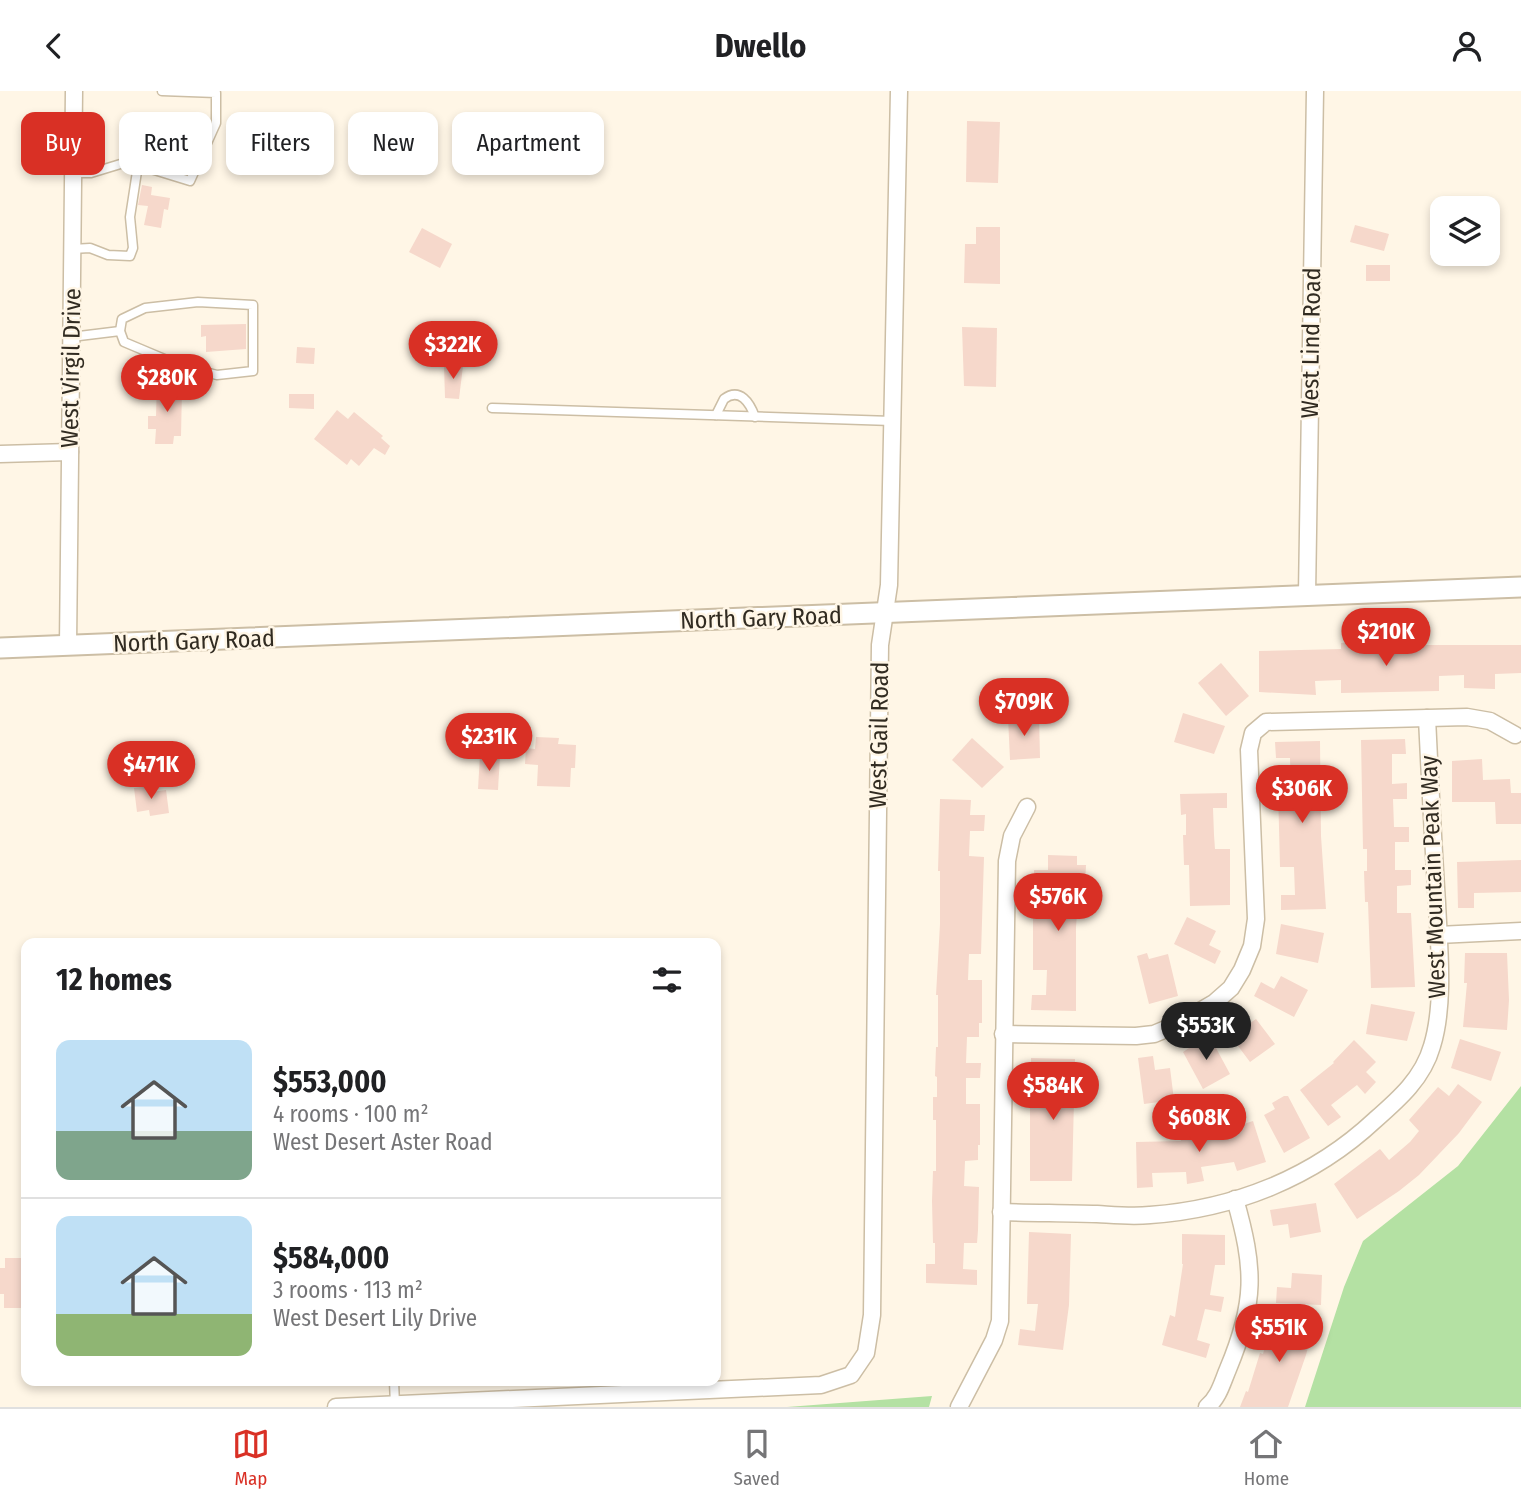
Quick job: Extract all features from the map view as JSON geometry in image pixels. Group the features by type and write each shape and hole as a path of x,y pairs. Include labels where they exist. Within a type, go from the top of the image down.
{"street":[{"name":"West Virgil Drive","path":"74,91 74,112"},
{"name":"West Gail Road","path":"395,1405 821,1385 851,1375 866,1353 872,1315 880,645 889,585 899,91"},
{"name":"West Lind Road","path":"1307,595 1315,91"},
{"name":"West Virgil Drive","path":"68,646 73,175"},
{"path":"0,454 70,452"},
{"name":"North Gary Road","path":"0,649 1521,587"},
{"path":"1003,1034 1154,1034 1201,1012 1231,988 1252,946 1256,919 1249,750 1253,733 1266,722 1466,717 1490,721 1515,735"},
{"name":"West Mountain Peak Way","path":"1001,1212 1147,1216 1186,1211 1235,1199 1287,1181 1323,1162 1350,1143 1405,1093 1423,1070 1438,1018 1438,935 1427,718"},
{"path":"959,1407 994,1340 1000,1321 1007,861 1012,835 1027,807"},
{"path":"1438,935 1521,932"},
{"path":"1208,1407 1216,1399 1231,1361 1250,1298 1251,1264 1235,1199"},
{"path":"336,1407 395,1405"}],"lane":[{"path":"162,91 216,93 216,123 212,132"},
{"path":"72,249 90,248 108,255 130,256 133,248 130,217 136,175"},
{"path":"170,175 190,181 193,175"},
{"path":"198,302 253,305 253,371 217,375 180,366 124,342 120,331 122,319 145,308 198,302"},
{"path":"71,337 120,331"},
{"path":"716,415 724,399 728,395 735,395 742,396 749,402 755,417"},
{"path":"492,408 892,421"},
{"path":"394,1386 395,1405"}],"green space":[{"path":"1521,1086 1521,1407 1305,1407 1344,1287 1363,1241 1458,1166"},
{"path":"932,1396 929,1407 787,1407"}],"building":[{"path":"967,121 1000,122 998,183 966,182"},
{"path":"142,185 152,187 151,195 170,198 168,210 164,209 161,228 144,225 148,206 138,205"},
{"path":"1355,225 1389,234 1384,251 1350,242"},
{"path":"976,227 1000,227 1000,284 964,283 965,244 976,244"},
{"path":"422,228 452,244 440,268 409,252"},
{"path":"1366,265 1390,265 1390,281 1366,281"},
{"path":"246,324 246,349 206,352 206,336 201,337 201,325"},
{"path":"962,327 997,328 996,387 964,386"},
{"path":"297,347 315,348 314,364 296,363"},
{"path":"444,366 463,366 459,399 445,398"},
{"path":"157,382 174,382 173,389 182,389 181,436 174,436 173,444 155,444 156,429 148,429 148,416 156,416"},
{"path":"289,394 314,394 314,409 289,408"},
{"path":"337,410 348,419 354,412 383,436 381,438 390,446 385,455 374,448 359,466 351,459 347,465 314,439"},
{"path":"1357,642 1357,650 1422,648 1422,645 1521,645 1521,673 1495,674 1495,689 1464,688 1464,675 1439,676 1439,691 1341,693 1341,680 1315,681 1316,695 1259,692 1259,651 1341,649 1341,643"},
{"path":"1221,663 1249,696 1226,716 1198,683"},
{"path":"1183,713 1225,726 1214,754 1174,742"},
{"path":"1039,716 1040,758 1010,760 1008,717"},
{"path":"536,737 559,738 558,744 576,745 575,768 571,768 570,787 537,786 538,765 525,764 526,748 535,749"},
{"path":"972,738 1004,767 982,788 952,760"},
{"path":"1405,739 1406,754 1392,754 1392,784 1407,783 1407,799 1393,799 1394,827 1409,827 1409,842 1395,842 1395,870 1411,870 1411,885 1397,886 1397,913 1411,913 1415,987 1371,988 1368,902 1365,902 1364,871 1367,871 1367,849 1363,849 1361,740"},
{"path":"1320,741 1321,836 1326,909 1281,910 1281,895 1295,895 1294,867 1280,867 1278,788 1291,788 1290,758 1276,758 1275,742"},
{"path":"480,755 500,756 498,790 478,789"},
{"path":"1482,759 1483,780 1510,779 1511,793 1521,793 1521,824 1496,824 1495,802 1452,802 1452,761"},
{"path":"152,786 152,792 166,790 169,813 150,816 149,810 137,812 134,788"},
{"path":"1227,793 1227,808 1213,808 1215,849 1230,849 1230,905 1190,906 1189,865 1184,865 1183,835 1186,835 1186,814 1181,815 1180,794"},
{"path":"940,799 971,800 970,815 985,815 984,831 970,831 969,856 984,857 981,954 969,954 968,980 982,980 982,1023 979,1023 979,1037 967,1037 966,1063 981,1063 980,1078 966,1078 966,1104 980,1104 980,1145 978,1160 965,1161 964,1186 979,1187 977,1243 964,1243 963,1269 977,1270 977,1285 926,1283 926,1264 935,1264 932,1201 933,1171 936,1171 936,1120 933,1120 933,1097 937,1097 935,1076 938,1047 936,995 940,924"},
{"path":"1048,855 1077,856 1077,865 1086,865 1085,886 1079,886 1076,927 1076,1011 1031,1010 1032,995 1046,995 1047,970 1033,970 1033,911 1047,911 1048,885 1034,885 1034,870 1048,870"},
{"path":"1521,860 1521,892 1474,893 1474,908 1458,908 1457,862"},
{"path":"1187,917 1216,931 1209,945 1221,951 1215,964 1174,944"},
{"path":"1281,924 1324,933 1318,963 1276,954"},
{"path":"1147,953 1149,959 1168,954 1178,996 1149,1004 1137,956"},
{"path":"1465,953 1507,953 1507,1030 1463,1027 1467,983 1464,983"},
{"path":"1281,976 1308,990 1294,1017 1254,996 1261,982 1274,989"},
{"path":"1371,1004 1415,1012 1407,1041 1366,1034"},
{"path":"1235,1017 1243,1028 1256,1019 1275,1044 1250,1062 1223,1026"},
{"path":"1209,1035 1230,1074 1203,1089 1183,1052"},
{"path":"1460,1039 1501,1052 1491,1081 1451,1068"},
{"path":"1354,1040 1376,1062 1366,1072 1376,1082 1365,1094 1357,1085 1331,1105 1341,1117 1328,1126 1300,1090 1334,1063"},
{"path":"1153,1056 1155,1070 1170,1068 1174,1100 1144,1104 1138,1058"},
{"path":"1031,1058 1075,1059 1072,1181 1030,1181 1030,1100 1045,1100 1045,1074 1031,1074"},
{"path":"1458,1084 1482,1102 1459,1133 1419,1175 1357,1219 1334,1184 1380,1149 1389,1160 1419,1131 1409,1120 1438,1087 1449,1096"},
{"path":"1288,1096 1310,1138 1284,1153 1264,1115 1275,1109 1272,1103"},
{"path":"1253,1121 1266,1162 1237,1171 1234,1162 1201,1167 1204,1181 1187,1184 1186,1172 1152,1173 1153,1187 1137,1188 1136,1142 1181,1141 1180,1138 1213,1134"},
{"path":"1316,1203 1321,1232 1290,1238 1288,1224 1273,1226 1270,1210"},
{"path":"1029,1232 1071,1234 1069,1305 1063,1350 1018,1345 1020,1329 1035,1331 1038,1304 1027,1304"},
{"path":"1182,1234 1225,1235 1225,1265 1215,1265 1210,1295 1224,1297 1221,1312 1205,1309 1197,1340 1210,1344 1206,1358 1162,1345 1170,1315 1175,1317 1183,1264"},
{"path":"5,1258 21,1258 21,1308 4,1308 4,1294 0,1294 0,1268 5,1268"},
{"path":"1292,1273 1322,1275 1321,1305 1276,1303 1277,1287 1291,1288"},
{"path":"1273,1314 1314,1325 1288,1407 1240,1407 1246,1391 1248,1392 1260,1353 1263,1354"}]}
